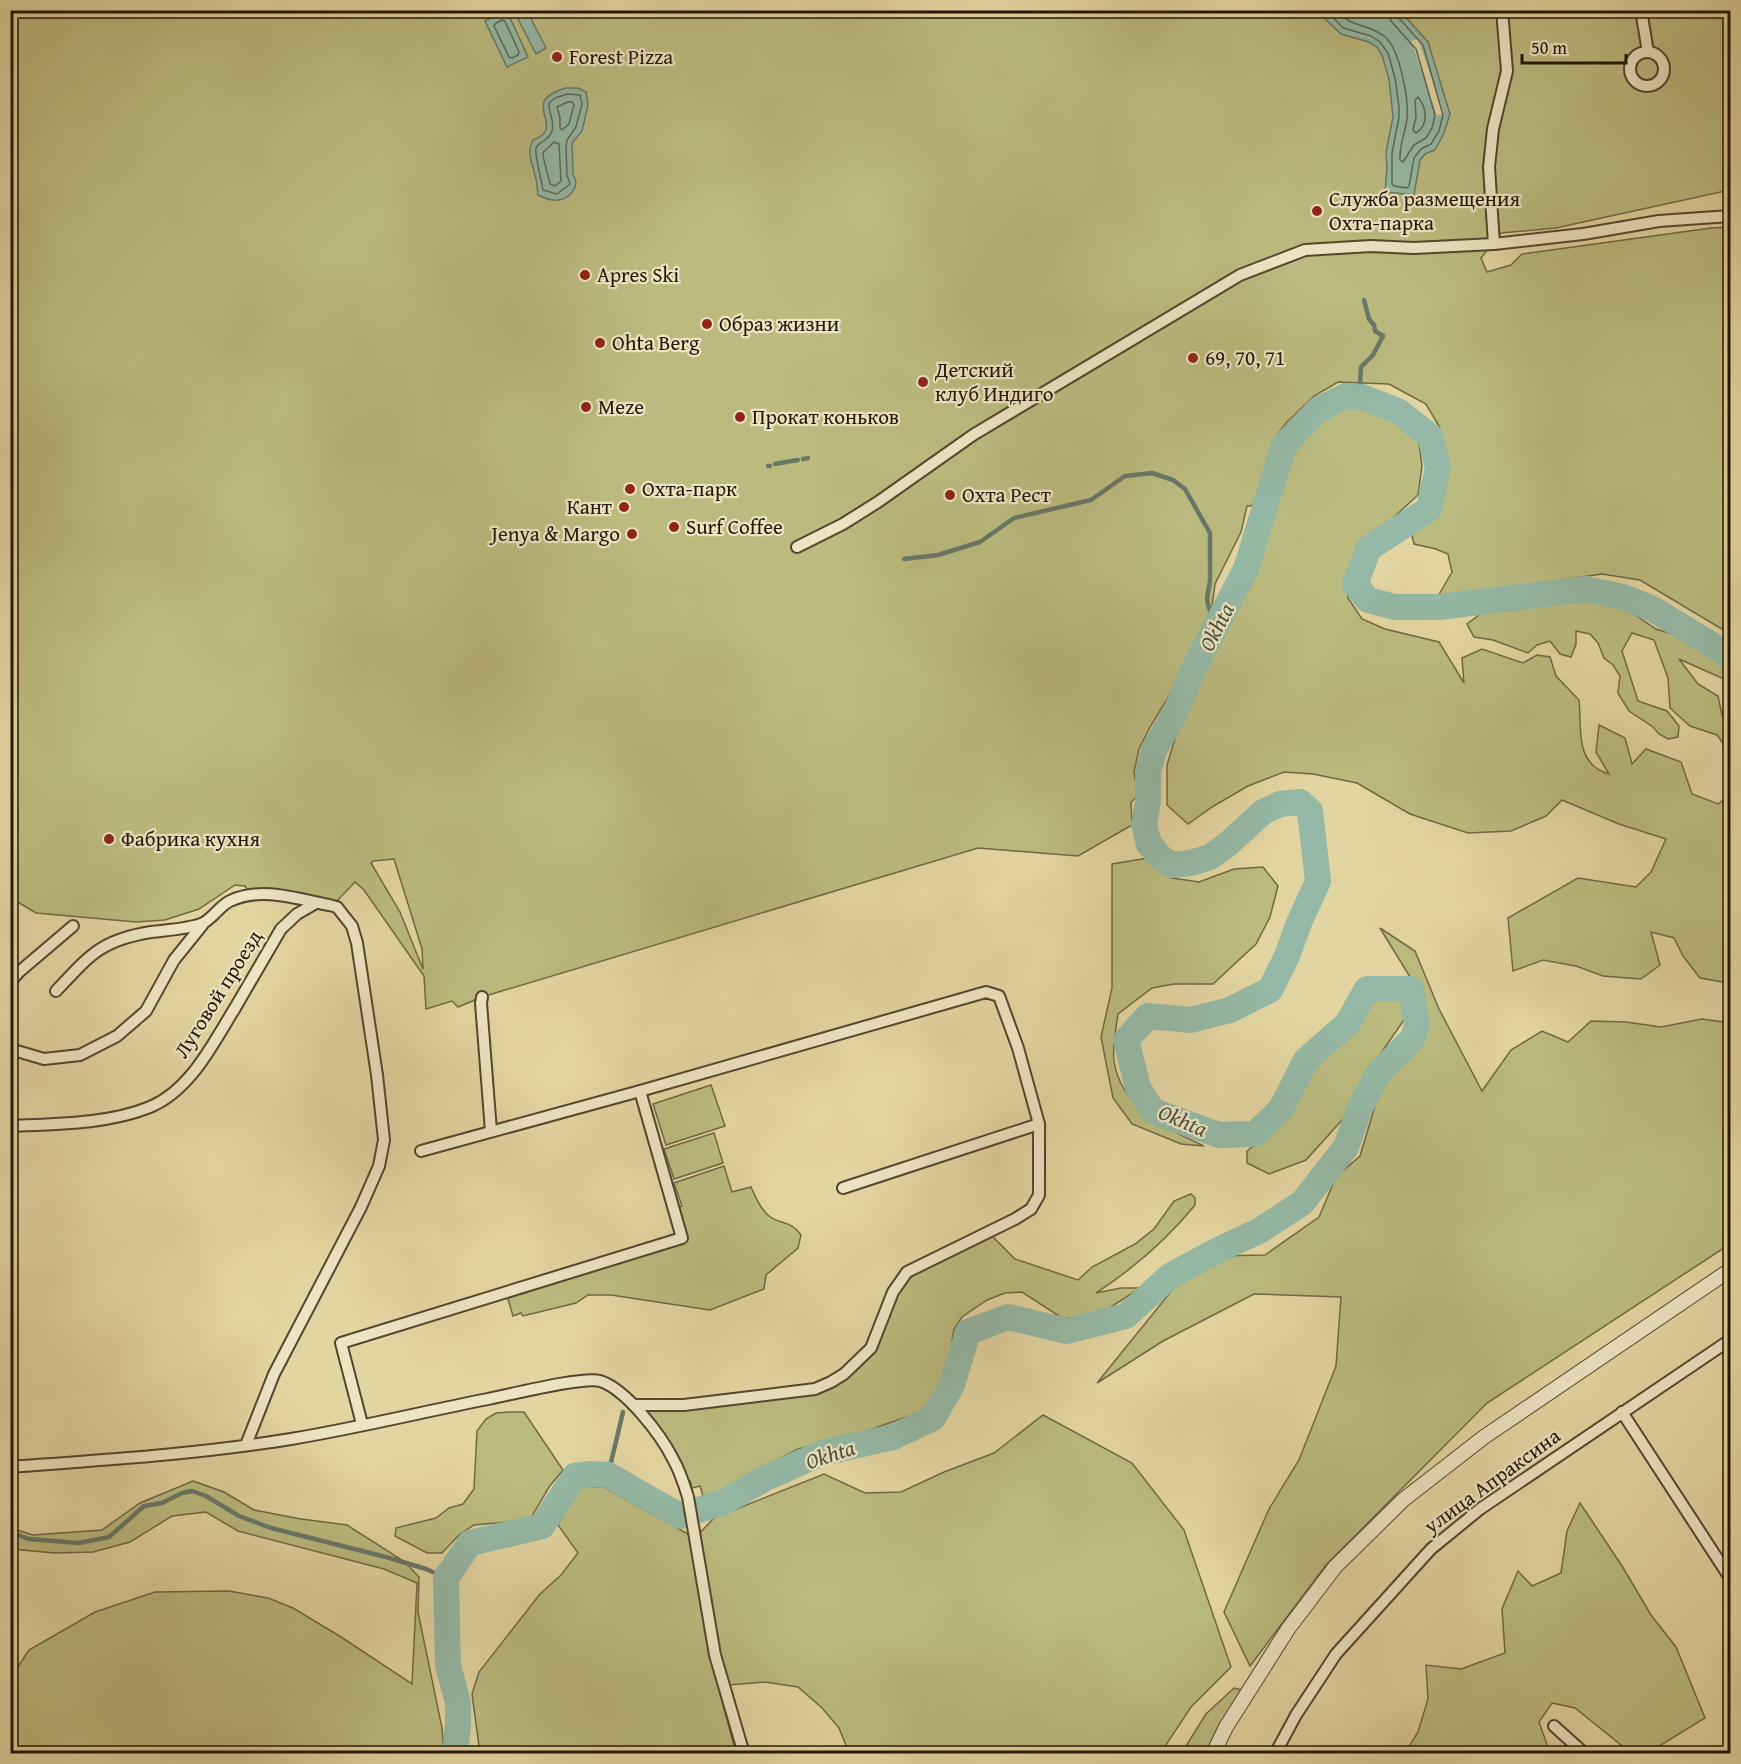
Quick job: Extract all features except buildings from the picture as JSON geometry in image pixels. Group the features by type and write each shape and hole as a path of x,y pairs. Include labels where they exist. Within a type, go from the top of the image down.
{"street":[{"path":"1494,244 1489,167 1493,129 1507,71 1502,10"},
{"path":"1641,10 1648,52"},
{"path":"798,548 879,502 973,435 1246,271 1305,250 1371,246 1444,247 1494,244 1583,234 1659,221 1731,216"},
{"path":"10,1049 44,1059 80,1055 117,1036 146,1011 174,960 203,924 227,903 246,894 280,895 336,907 352,927 357,943 377,1075 384,1140 379,1166 361,1207 274,1374 246,1445"},
{"name":"Луговой проезд","path":"10,1126 61,1123 128,1114 152,1106 177,1090 206,1057 281,929 297,914 316,903"},
{"path":"56,991 98,949 112,941 130,935 203,924"},
{"path":"10,981 74,926"},
{"path":"421,1151 986,992 999,996 1018,1048 1039,1124 1039,1195 1031,1209 908,1272 893,1292 871,1348 844,1374 831,1382 815,1389 684,1405 634,1405"},
{"path":"482,997 490,1131"},
{"path":"362,1425 341,1343 682,1238 640,1091"},
{"path":"843,1188 1039,1124"},
{"path":"1214,1754 1226,1726 1287,1629 1335,1567 1403,1500 1484,1437 1731,1270"},
{"name":"улица Апраксина","path":"1275,1754 1296,1715 1336,1654 1431,1548 1480,1509 1731,1340"},
{"path":"10,1467 134,1458 292,1439 598,1380 618,1390 634,1405 672,1457 688,1497 715,1655 744,1754"},
{"path":"1622,1413 1731,1578"},
{"path":"1554,1726 1585,1754"},
{"path":"1725,1754 1731,1750"}],"green space":[{"name":"Охта-парк","path":"11,11 1730,11 1730,190 1556,228 1501,233 1481,258 1487,272 1511,265 1522,254 1730,227 1730,634 1640,580 1602,574 1437,598 1452,572 1448,554 1414,544 1411,531 1438,512 1449,471 1439,426 1426,404 1389,384 1338,382 1314,396 1277,435 1269,454 1261,495 1251,506 1247,506 1241,532 1215,584 1211,614 1196,638 1188,665 1139,749 1134,772 1138,796 1131,802 1132,825 1078,856 978,848 482,997 458,1007 452,1001 426,1009 424,976 364,890 355,882 337,901 331,900 329,903 235,885 199,909 165,920 136,922 36,913 11,898","holes":["394,859 422,949 423,969 400,912 371,863 373,861"]},
{"path":"1355,405 1385,411 1417,428 1422,466 1418,495 1358,550 1351,564 1347,582 1348,598 1362,619 1385,629 1439,642 1464,683 1462,658 1482,649 1523,663 1537,655 1550,657 1556,676 1579,700 1582,744 1590,762 1598,769 1609,774 1596,752 1599,725 1625,738 1632,764 1646,749 1681,762 1692,794 1718,804 1730,795 1730,978 1722,982 1700,978 1683,956 1674,938 1651,932 1660,965 1641,979 1603,976 1576,966 1543,960 1513,971 1508,918 1578,878 1636,887 1651,872 1666,839 1619,824 1562,800 1546,816 1511,831 1468,833 1410,814 1357,783 1313,774 1284,772 1248,786 1188,824 1167,805 1167,765 1181,719 1220,632 1251,580 1290,458 1301,438 1318,420 1338,408"},
{"path":"1576,599 1601,600 1622,606 1656,629 1691,640 1730,664 1730,680 1726,680 1679,659 1698,684 1718,696 1722,715 1730,724 1730,753 1717,735 1690,726 1670,708 1668,678 1654,640 1632,633 1622,651 1638,701 1667,711 1679,726 1678,737 1668,739 1629,711 1618,693 1620,676 1613,665 1604,658 1598,643 1590,634 1576,631 1576,644 1571,657 1560,654 1550,641 1537,645 1528,653 1493,640 1474,637 1467,624 1487,609"},
{"path":"1148,858 1172,878 1199,882 1234,869 1263,867 1278,886 1270,917 1256,944 1213,984 1174,984 1152,988 1118,1014 1114,1061 1118,1077 1126,1092 1135,1104 1160,1124 1204,1146 1181,1144 1132,1124 1113,1098 1101,1037 1112,988 1112,864"},
{"path":"1380,928 1415,951 1439,1009 1482,1091 1511,1050 1542,1031 1568,1042 1591,1021 1626,1022 1661,1027 1702,1019 1730,1023 1730,1244 1487,1403 1326,1565 1250,1666 1224,1612 1269,1509 1299,1460 1336,1366 1341,1297 1254,1294 1163,1341 1097,1383 1173,1289 1216,1256 1265,1255 1319,1217 1336,1177 1360,1156 1384,1076 1418,1041 1415,985"},
{"path":"1403,992 1408,1007 1406,1017 1377,1059 1342,1120 1306,1160 1269,1174 1247,1163 1247,1151 1276,1127 1315,1067 1359,1024 1375,1000 1389,993"},
{"path":"711,1085 725,1126 666,1145 653,1104"},
{"path":"714,1133 723,1163 674,1179 664,1149"},
{"path":"724,1166 732,1192 751,1187 766,1213 773,1219 793,1227 801,1235 798,1248 766,1275 764,1289 710,1310 611,1295 588,1295 576,1303 523,1316 521,1313 513,1316 506,1292 682,1238 674,1209 682,1206 674,1183"},
{"path":"1191,1194 1195,1198 1195,1205 1173,1230 1136,1264 1096,1293 1121,1288 1140,1288 1108,1309 1084,1317 1062,1318 1022,1292 1005,1293 987,1300 962,1317 954,1329 948,1367 936,1393 923,1411 861,1433 798,1449 704,1499 700,1486 692,1488 690,1481 686,1482 634,1405 815,1389 871,1348 907,1272 988,1232 1015,1259 1078,1280 1092,1267 1135,1244 1154,1229 1174,1201"},
{"path":"524,1412 563,1470 549,1487 532,1516 518,1521 474,1525 459,1535 442,1553 427,1553 395,1536 396,1528 436,1518 449,1508 463,1504 474,1489 477,1431 486,1419 496,1413"},
{"path":"1043,1415 1132,1463 1184,1530 1231,1667 1191,1707 1160,1754 849,1753 839,1728 822,1708 798,1687 765,1682 718,1686 736,1753 480,1753 472,1694 479,1672 540,1594 561,1575 578,1553 558,1525 577,1486 604,1487 695,1538 714,1518 824,1474 865,1493 901,1492 944,1472 994,1453"},
{"path":"193,1481 224,1492 254,1510 347,1525 405,1562 419,1577 418,1612 442,1728 444,1753 11,1753 11,1677 29,1650 95,1612 155,1592 229,1591 268,1598 293,1608 412,1684 417,1583 384,1569 238,1531 206,1512 172,1516 130,1542 93,1552 55,1553 11,1549 11,1528 33,1535 102,1530 140,1503"},
{"path":"1580,1503 1651,1615 1676,1647 1705,1718 1648,1753 1631,1753 1575,1708 1552,1703 1539,1722 1550,1753 1405,1753 1418,1732 1428,1699 1426,1665 1461,1669 1505,1653 1502,1609 1518,1571 1532,1586 1561,1573 1567,1531"},
{"path":"1234,1688 1241,1690 1207,1753 1181,1754 1206,1714"}],"water":[{"path":"507,11 528,57 507,67 485,21"},
{"path":"514,11 527,11 546,48 536,54"},
{"path":"1317,11 1395,11 1402,13 1428,42 1450,114 1435,150 1425,154 1420,160 1414,195 1385,192 1386,152 1393,117 1389,79 1382,55 1377,47 1369,42 1341,34"},
{"path":"566,88 578,88 586,92 588,105 582,131 572,143 575,187 567,197 553,200 538,195 530,149 533,140 543,135 546,128 543,107 545,100"}],"pier":[{"path":"1418,39 1444,113 1437,116 1411,41"}],"waterway":[{"path":"1362,397 1361,367 1373,355 1383,336 1375,331 1364,300"},
{"name":"Okhta","path":"455,1754 458,1703 448,1665 446,1578 470,1543 542,1526 575,1476 608,1475 680,1516 724,1502 764,1479 822,1453 893,1437 933,1418 952,1385 968,1332 1008,1317 1067,1331 1126,1316 1170,1276 1259,1231 1302,1203 1346,1147 1359,1110 1378,1074 1413,1038 1417,1024 1411,989 1367,989 1347,1024 1306,1060 1281,1109 1255,1134 1219,1135 1153,1111 1138,1088 1126,1040 1148,1016 1191,1020 1230,1010 1270,990 1287,956 1318,881 1310,811 1300,802 1280,804 1263,812 1210,857 1191,863 1172,865 1161,858 1149,844 1144,824 1148,802 1148,773 1154,750 1176,711 1195,666 1246,569 1284,445 1318,410 1346,396 1362,397 1398,411 1430,436 1438,467 1429,509 1369,548 1355,584 1368,600 1395,607 1439,607 1586,589 1623,597 1653,609 1730,656"},
{"path":"803,459 808,458"},
{"path":"775,464 798,460"},
{"path":"904,559 938,555 980,542 1014,518 1091,500 1125,476 1152,473 1173,480 1185,489 1210,533 1210,581 1207,598 1216,627"},
{"path":"608,1475 623,1412"},
{"path":"10,1532 29,1539 79,1543 109,1537 144,1506 162,1503 182,1493 192,1491 206,1496 239,1516 271,1528 386,1557 426,1569 446,1578"}],"place":[{"name":"Forest Pizza","path":"557,57"},
{"name":"Служба размещения Охта-парка","path":"1317,211"},
{"name":"Apres Ski","path":"585,275"},
{"name":"Образ жизни","path":"707,324"},
{"name":"Ohta Berg","path":"600,343"},
{"name":"69, 70, 71","path":"1193,358"},
{"name":"Детский клуб Индиго","path":"923,382"},
{"name":"Meze","path":"586,407"},
{"name":"Прокат коньков","path":"740,417"},
{"name":"Охта-парк","path":"630,489"},
{"name":"Охта Рест","path":"950,495"},
{"name":"Кант","path":"624,507"},
{"name":"Surf Coffee","path":"674,527"},
{"name":"Jenya & Margo","path":"632,534"},
{"name":"Фабрика кухня","path":"109,839"}]}
